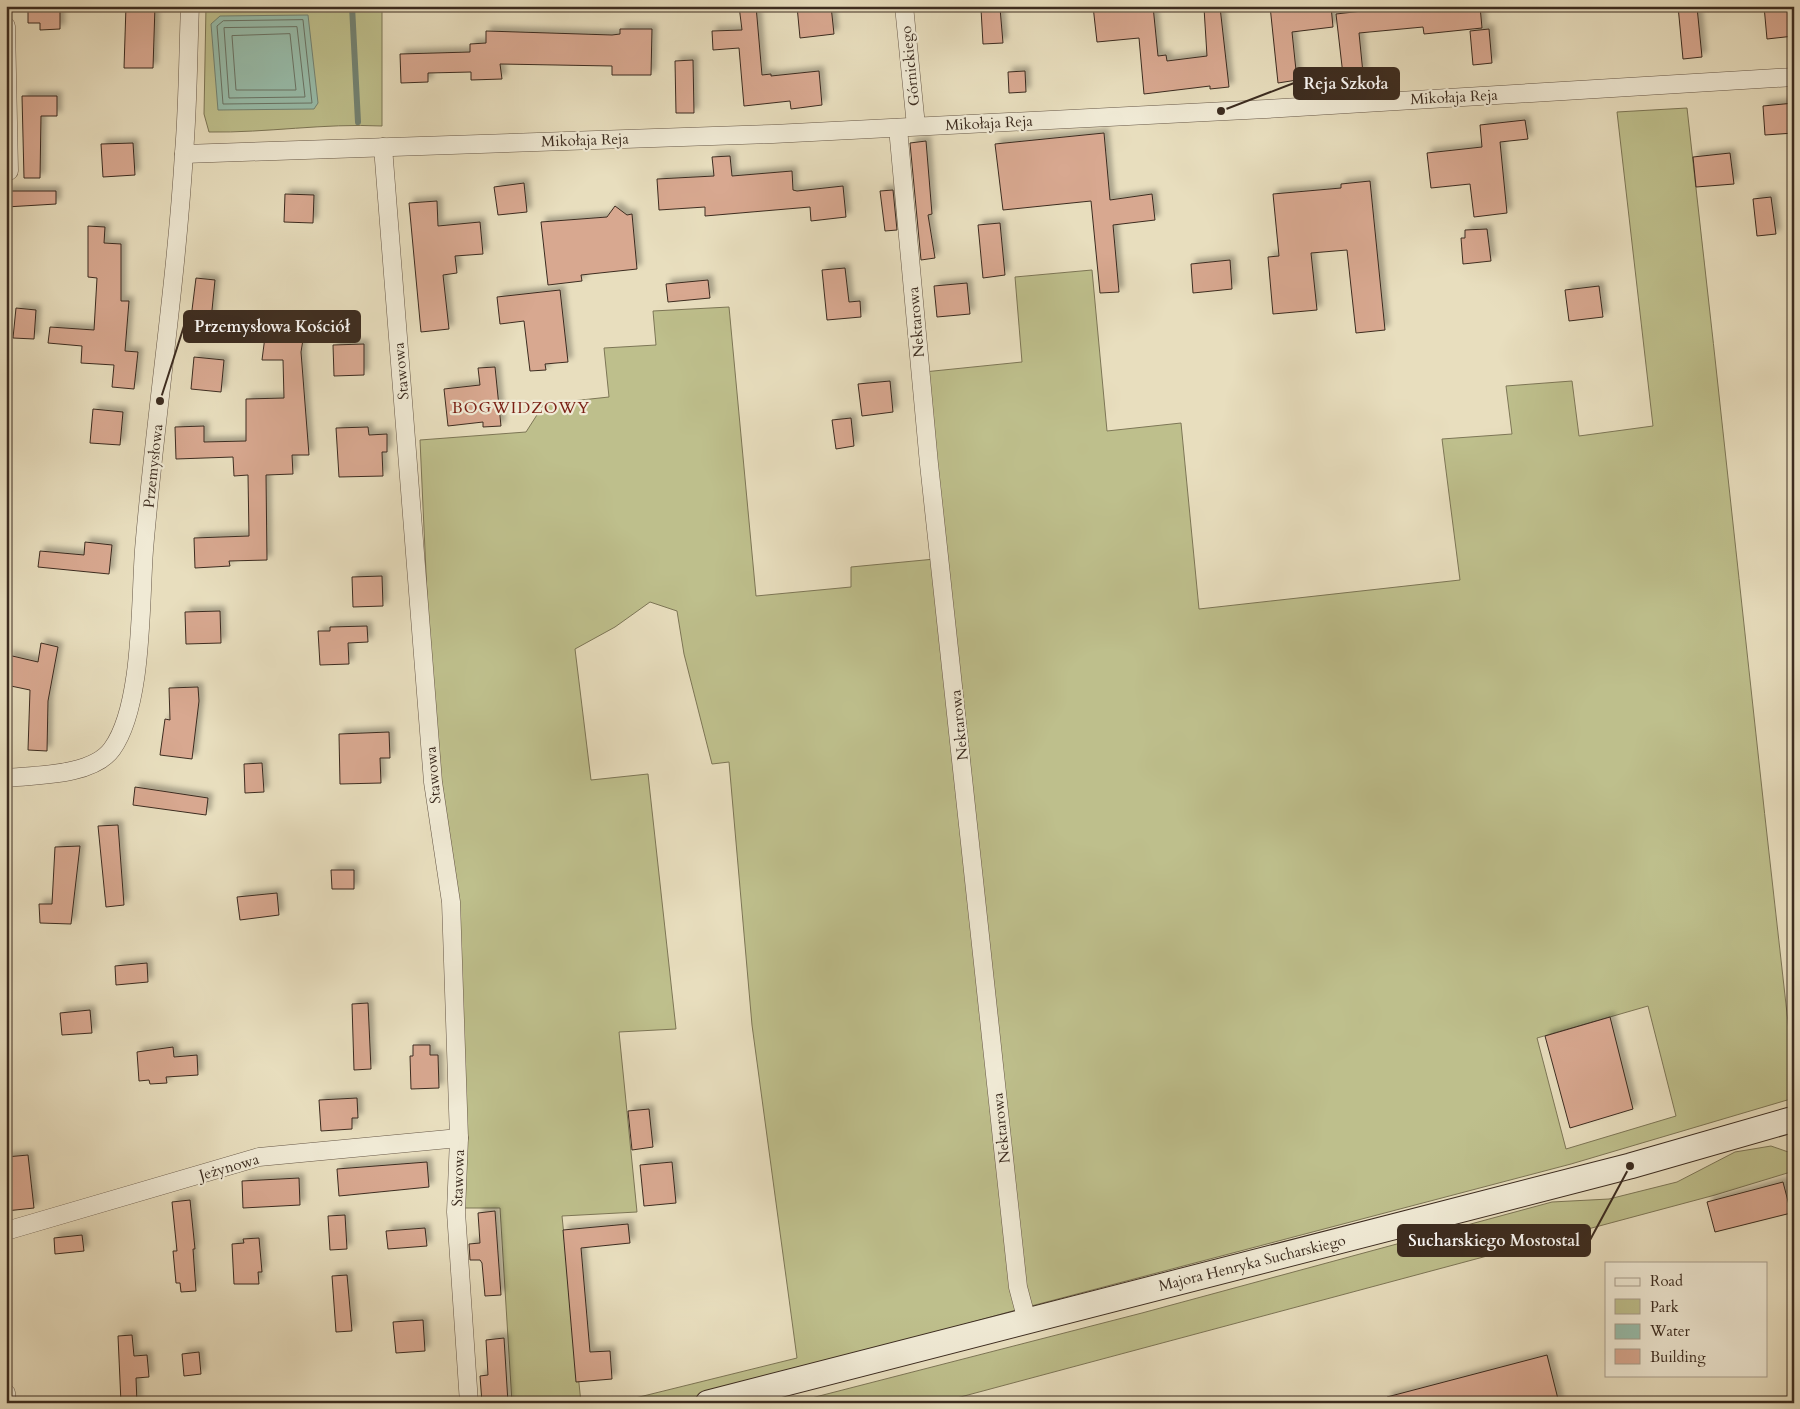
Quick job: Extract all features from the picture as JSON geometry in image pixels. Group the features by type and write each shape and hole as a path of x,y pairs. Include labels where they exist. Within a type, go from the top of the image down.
{"street":[{"name":"Przemysłowa","path":"6,778 68,771 98,763 112,749 124,723 137,666 144,550 184,154 190,6"},
{"name":"Górnickiego","path":"904,6 916,126"},
{"path":"6,26 9,171"},
{"name":"Mikołaja Reja","path":"184,154 898,128 1266,109 1794,77"},
{"name":"Nektarowa","path":"898,128 930,464 1018,1287 1027,1321"},
{"name":"Stawowa","path":"382,147 433,782 451,902 459,1138 456,1212 469,1403"},
{"name":"Majora Henryka Sucharskiego","path":"708,1403 1630,1166 1794,1119"},
{"name":"Jeżynowa","path":"6,1231 259,1157 459,1138"},
{"path":"6,1393 7,1403"}],"green space":[{"path":"206,6 382,6 382,126 360,125 209,132 204,114"},
{"path":"1687,108 1791,1049 1794,1049 1794,1098 1571,1164 1016,1310 680,1403 615,1403 797,1358 752,1025 729,762 712,764 684,654 677,611 650,602 615,627 575,649 591,780 648,774 676,1029 619,1032 637,1212 562,1216 581,1403 512,1403 500,1208 462,1208 430,661 420,440 526,432 544,404 609,397 604,348 656,345 653,311 729,307 756,596 851,587 851,567 935,559 914,373 1022,362 1015,277 1092,270 1107,431 1181,423 1199,609 1460,580 1442,439 1512,434 1506,386 1572,381 1579,436 1653,426 1617,112","holes":["1648,1006 1676,1116 1566,1149 1537,1038"]},
{"path":"1771,1146 1794,1154 1794,1171 1715,1195 938,1403 792,1403 1142,1313 1552,1202 1609,1199 1677,1182 1735,1152"}],"water":[{"path":"308,15 318,103 314,109 218,110 211,24 220,16"}],"building":[{"path":"28,6 60,6 60,29 40,30 40,23 28,23"},
{"path":"126,6 155,6 153,68 124,68"},
{"path":"739,6 756,6 762,75 771,74 771,76 819,71 822,105 791,109 790,101 744,106 739,48 713,50 712,31 742,30"},
{"path":"797,6 831,6 834,34 800,38"},
{"path":"1093,6 1153,6 1158,56 1166,55 1167,61 1207,56 1204,8 1220,7 1229,87 1210,89 1210,86 1144,94 1139,38 1097,42"},
{"path":"1270,6 1331,6 1333,27 1292,32 1297,80 1278,83"},
{"path":"1380,6 1480,6 1482,28 1424,34 1423,27 1359,33 1363,73 1343,75 1336,14 1380,9"},
{"path":"1678,6 1697,7 1702,57 1683,59"},
{"path":"1764,6 1794,6 1794,36 1767,39"},
{"path":"1000,8 1003,43 983,44 981,9"},
{"path":"620,29 652,29 651,75 612,75 612,66 500,64 502,79 471,80 471,72 428,73 428,82 401,83 400,54 470,52 470,44 486,43 486,31 612,35 620,34"},
{"path":"1489,29 1492,63 1473,65 1470,31"},
{"path":"693,60 694,113 676,113 675,61"},
{"path":"1025,71 1026,92 1009,93 1008,72"},
{"path":"22,96 57,96 57,116 41,116 40,178 24,178"},
{"path":"1794,103 1794,133 1765,135 1763,106"},
{"path":"1525,120 1528,139 1500,142 1507,213 1474,217 1470,184 1431,188 1427,153 1482,147 1480,125"},
{"path":"1104,133 1110,200 1152,194 1155,220 1113,225 1119,292 1100,293 1091,201 1003,210 995,144"},
{"path":"926,141 932,214 928,215 935,258 921,260 910,143"},
{"path":"133,143 135,175 103,177 101,144"},
{"path":"1730,153 1734,184 1696,187 1693,157"},
{"path":"730,156 732,176 792,171 793,190 843,186 846,217 811,221 810,207 705,216 705,207 659,210 657,179 714,176 712,157"},
{"path":"1370,181 1385,330 1356,333 1347,250 1311,253 1317,310 1273,314 1268,257 1279,256 1273,194 1341,188 1341,184"},
{"path":"524,183 527,212 498,215 494,187"},
{"path":"893,190 897,230 885,231 880,191"},
{"path":"6,191 56,191 56,204 6,207"},
{"path":"285,194 314,195 313,223 284,222"},
{"path":"1771,197 1776,234 1757,236 1753,199"},
{"path":"437,201 438,226 480,222 483,254 455,256 457,273 443,275 449,329 421,332 409,203"},
{"path":"615,206 627,215 632,214 637,269 581,275 582,281 548,285 541,222 607,217"},
{"path":"1000,223 1005,275 983,278 978,225"},
{"path":"88,226 105,227 104,243 121,244 121,301 129,301 125,351 138,352 134,389 112,387 114,365 81,363 82,346 48,343 50,327 94,330 97,278 88,277"},
{"path":"1487,229 1491,261 1463,264 1461,238 1465,238 1465,230"},
{"path":"1230,260 1232,289 1193,293 1191,264"},
{"path":"845,268 849,302 860,301 861,317 827,320 822,270"},
{"path":"196,278 215,280 211,320 191,318"},
{"path":"708,280 710,298 668,302 666,284"},
{"path":"967,283 970,314 937,317 934,286"},
{"path":"1599,286 1603,317 1569,321 1565,290"},
{"path":"560,290 568,362 545,364 546,370 530,371 524,321 500,324 497,297"},
{"path":"16,308 36,310 34,339 13,338"},
{"path":"286,326 305,327 301,352 309,455 292,455 293,474 266,475 267,560 229,561 230,566 195,568 194,538 249,536 248,475 234,476 233,457 176,459 175,427 204,426 204,442 246,441 246,399 284,398 283,360 262,360 266,329 286,330"},
{"path":"364,344 364,375 334,376 333,345"},
{"path":"194,357 224,360 221,392 191,389"},
{"path":"495,367 501,426 483,427 483,422 448,426 444,389 480,385 478,368"},
{"path":"890,381 893,412 862,416 858,384"},
{"path":"93,409 123,412 120,445 90,443"},
{"path":"851,418 854,446 836,449 832,420"},
{"path":"368,427 369,435 387,434 387,452 382,452 383,476 339,477 336,428"},
{"path":"85,542 112,545 109,574 38,567 40,551 84,555"},
{"path":"382,576 383,606 353,607 352,577"},
{"path":"220,611 221,643 186,644 185,612"},
{"path":"367,626 368,642 348,643 349,664 320,665 318,631 330,631 330,627"},
{"path":"41,643 58,647 48,701 47,751 28,750 30,690 6,685 8,655 38,662"},
{"path":"198,687 199,701 192,759 160,755 165,719 170,720 169,688"},
{"path":"389,732 390,758 380,758 381,783 340,784 339,734"},
{"path":"262,763 264,792 245,793 244,764"},
{"path":"135,787 208,798 206,815 133,805"},
{"path":"118,825 124,905 106,907 98,826"},
{"path":"80,846 71,924 40,923 39,904 52,904 55,847"},
{"path":"331,870 354,870 354,889 332,889"},
{"path":"277,893 279,915 240,920 237,897"},
{"path":"147,963 148,982 116,985 115,966"},
{"path":"368,1003 371,1069 354,1070 352,1004"},
{"path":"90,1010 92,1033 62,1035 60,1013"},
{"path":"1610,1017 1633,1109 1570,1128 1545,1036"},
{"path":"413,1045 430,1045 430,1055 438,1055 439,1088 411,1089 410,1056 413,1056"},
{"path":"173,1047 174,1057 197,1055 198,1075 166,1077 167,1083 150,1084 149,1080 139,1081 137,1052"},
{"path":"357,1098 358,1118 352,1118 352,1129 321,1131 319,1100"},
{"path":"649,1109 653,1147 632,1150 628,1111"},
{"path":"28,1155 34,1208 6,1211 6,1157"},
{"path":"427,1162 429,1187 339,1196 337,1169"},
{"path":"672,1162 676,1203 644,1206 640,1165"},
{"path":"299,1178 300,1205 243,1208 242,1181"},
{"path":"1783,1182 1791,1213 1715,1232 1707,1202"},
{"path":"190,1200 195,1249 193,1249 196,1291 181,1292 180,1283 176,1283 173,1251 177,1251 172,1202"},
{"path":"495,1211 501,1295 485,1296 482,1263 480,1260 470,1260 469,1244 480,1243 478,1213"},
{"path":"345,1215 347,1249 330,1250 328,1216"},
{"path":"628,1224 630,1243 581,1248 590,1352 610,1351 612,1379 576,1382 563,1230"},
{"path":"425,1228 427,1246 388,1249 386,1231"},
{"path":"82,1235 84,1251 55,1254 54,1238"},
{"path":"259,1238 262,1272 258,1272 259,1284 234,1284 232,1244 244,1243 243,1239"},
{"path":"347,1275 352,1331 336,1332 332,1276"},
{"path":"423,1320 425,1351 396,1353 393,1322"},
{"path":"132,1335 134,1356 147,1355 149,1377 136,1378 137,1403 121,1403 118,1336"},
{"path":"504,1338 508,1403 482,1403 480,1376 488,1375 486,1340"},
{"path":"199,1352 201,1374 184,1376 182,1354"},
{"path":"1547,1355 1559,1403 1387,1403 1387,1397"}],"waterway":[{"path":"352,6 358,122"}],"place":[{"name":"Reja Szkoła","path":"1221,111"},
{"name":"Przemysłowa Kościół","path":"160,401"},
{"name":"Sucharskiego Mostostal","path":"1630,1166"}],"district":[{"name":"BOGWIDZOWY","path":"521,408"}]}
